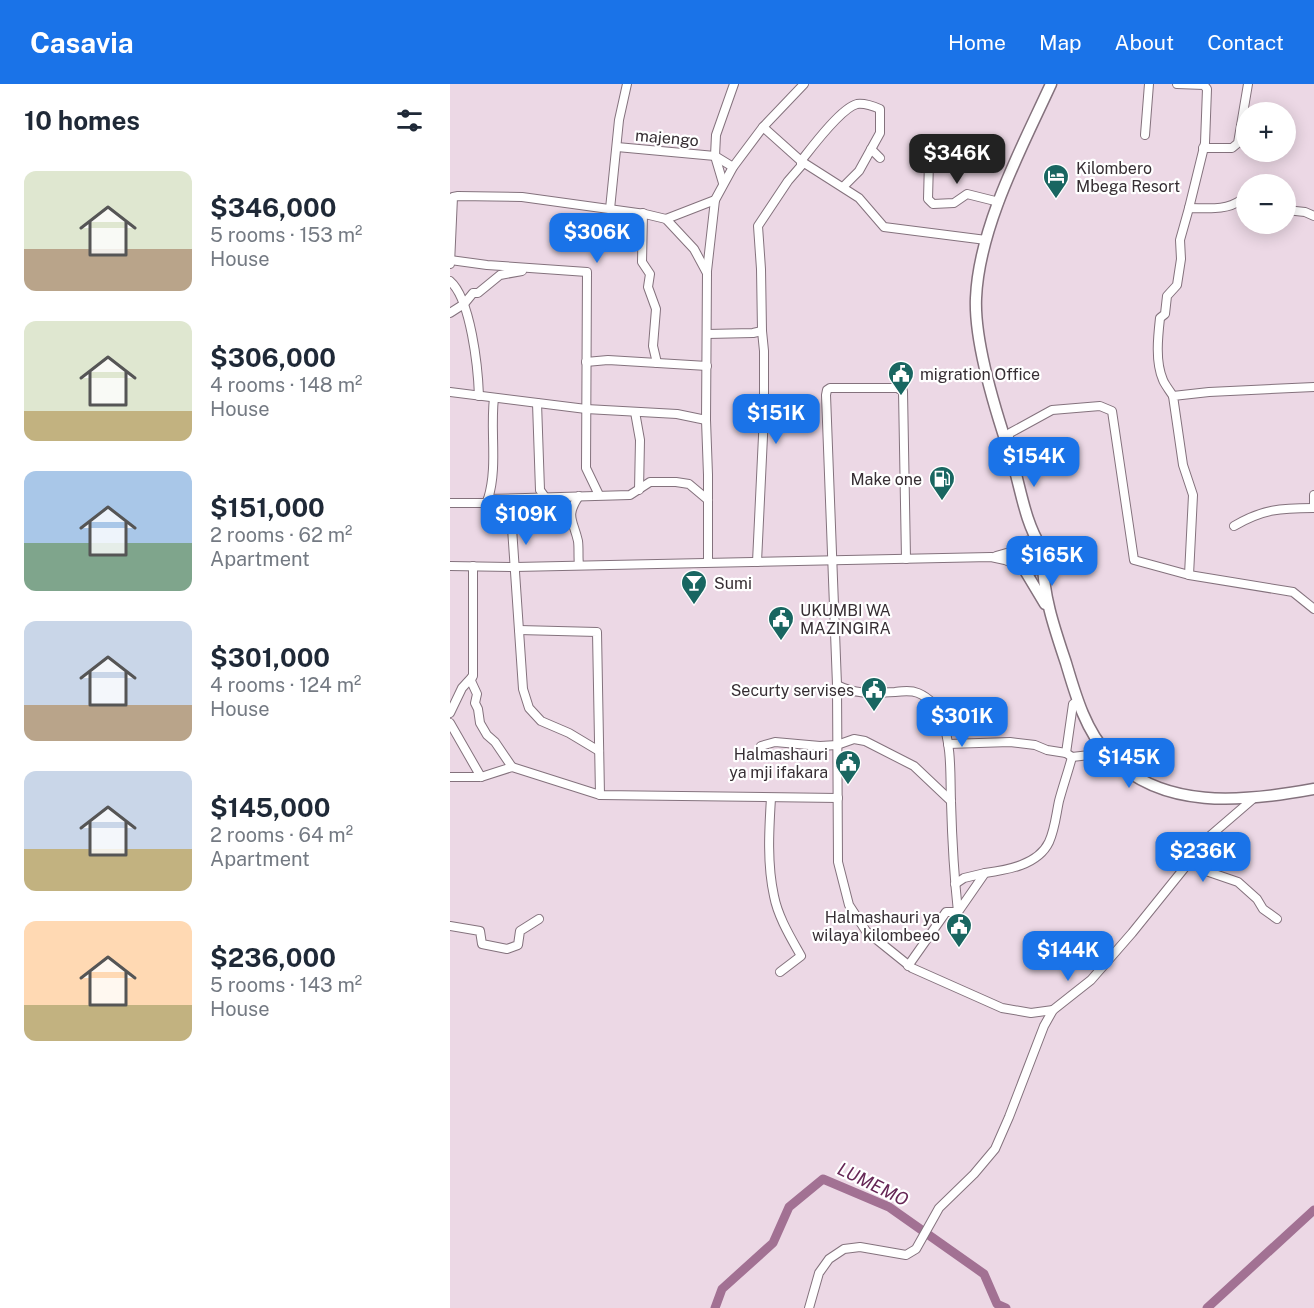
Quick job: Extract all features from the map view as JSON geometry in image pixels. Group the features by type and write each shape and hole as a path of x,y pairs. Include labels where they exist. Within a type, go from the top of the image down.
{"main road":[{"path":"1051,84 999,202 986,240 975,298 978,331 1006,444 1026,517 1044,553 1043,574 1052,620 1078,701 1107,753 1139,778 1169,793 1207,798 1254,798 1314,789"},
{"path":"1026,517 1016,557 1039,592 1052,620"},
{"path":"1018,549 1023,544 1031,542 1041,548"},
{"path":"1023,568 1030,570 1037,568 1043,561"}],"street":[{"path":"610,209 619,120 627,84"},
{"name":"majengo","path":"723,183 715,156 716,135 734,84"},
{"path":"708,562 707,273 715,200 733,167 763,127 804,84"},
{"path":"1145,135 1149,84"},
{"path":"1177,84 1204,85 1207,89 1203,148 1180,240 1181,259 1177,285 1167,296 1165,314 1160,318 1158,331 1162,379 1173,396 1184,465 1193,495 1190,575"},
{"path":"1246,102 1248,84"},
{"path":"757,562 764,415 764,351 758,226 801,166 801,161 829,126 856,105 867,104 880,108 880,134 859,171 843,188"},
{"path":"763,127 801,161 859,198 884,226 986,240"},
{"path":"1203,148 1236,146"},
{"name":"majengo","path":"617,147 715,156 733,167"},
{"path":"871,149 880,158"},
{"path":"929,161 928,199 933,204 954,203 967,194 999,202"},
{"path":"599,495 586,468 587,272 450,261 453,197 522,197 643,213 666,219 694,249 707,273"},
{"path":"666,219 715,200"},
{"path":"1189,208 1216,208 1236,204"},
{"path":"1296,211 1314,216"},
{"path":"643,213 642,262 650,274 648,287 656,309 653,346 657,363"},
{"path":"450,313 473,293 478,292 500,275 522,271 525,268"},
{"path":"450,281 457,286 471,326 479,396"},
{"path":"707,334 762,331"},
{"path":"586,362 608,360 707,366"},
{"path":"1173,396 1314,387"},
{"path":"906,559 903,391 897,388 830,388 826,395 837,685 838,862 849,905 866,931 908,966 1002,1008 1031,1013 1053,1010"},
{"path":"450,392 586,409 677,414 706,420"},
{"path":"450,503 486,503 488,499 494,463 492,414 494,398"},
{"path":"537,403 540,490 545,497"},
{"path":"1006,444 1010,433 1052,410 1100,406 1112,411 1134,560 1190,575 1293,592 1314,609"},
{"path":"635,412 640,440 639,490"},
{"path":"640,479 648,484"},
{"path":"488,499 630,495 650,482 676,482 689,484 708,500"},
{"path":"1234,526 1273,509 1314,508 1314,495"},
{"path":"579,496 570,511 571,523 578,541 579,565"},
{"path":"512,528 523,689 530,708 541,721 569,733 599,751"},
{"path":"991,557 1018,549"},
{"path":"450,566 515,567 991,557 1023,568"},
{"path":"473,566 473,676 471,681 477,694 475,703 480,723 512,767"},
{"path":"519,630 597,632 600,795"},
{"path":"450,713 462,688 473,676"},
{"path":"837,685 850,692 908,691 918,693 931,700 936,708 942,720 948,744 958,912"},
{"path":"955,884 964,878 1013,868 1037,857 1048,844 1069,755 1073,704 1078,701"},
{"path":"450,723 481,777"},
{"path":"761,746 775,742 798,745 837,745 854,739 880,747 897,759 914,766 951,801"},
{"path":"948,744 1026,742 1069,755 1107,753"},
{"path":"450,777 481,777 512,767 600,795 838,798"},
{"path":"771,798 769,841 774,898 801,956 780,972"},
{"path":"809,1308 819,1274 829,1259 844,1249 860,1247 906,1254 916,1249 939,1208 974,1174 995,1149 1010,1117 1044,1026 1053,1010 1091,980 1211,835 1254,798"},
{"path":"1190,860 1203,870 1238,882 1257,899 1263,909 1277,919"},
{"path":"958,912 985,873"},
{"path":"908,966 946,912 958,912"},
{"path":"450,926 480,931 482,944 507,949 518,945 520,931 539,919"}],"waterway":[{"name":"LUMEMO","path":"715,1308 722,1289 773,1243 789,1207 823,1179 889,1207 984,1274 997,1304 1006,1308"},
{"name":"LUMEMO","path":"1207,1308 1314,1210"}],"place":[{"name":"Kilombero Mbega Resort","path":"1056,200"},
{"name":"migration Office","path":"901,397"},
{"name":"Make one","path":"942,502"},
{"name":"Sumi","path":"694,606"},
{"name":"UKUMBI WA MAZINGIRA","path":"781,642"},
{"name":"Securty servises","path":"874,713"},
{"name":"Halmashauri ya mji ifakara","path":"848,786"},
{"name":"Halmashauri ya wilaya kilombeeo","path":"959,949"}]}
